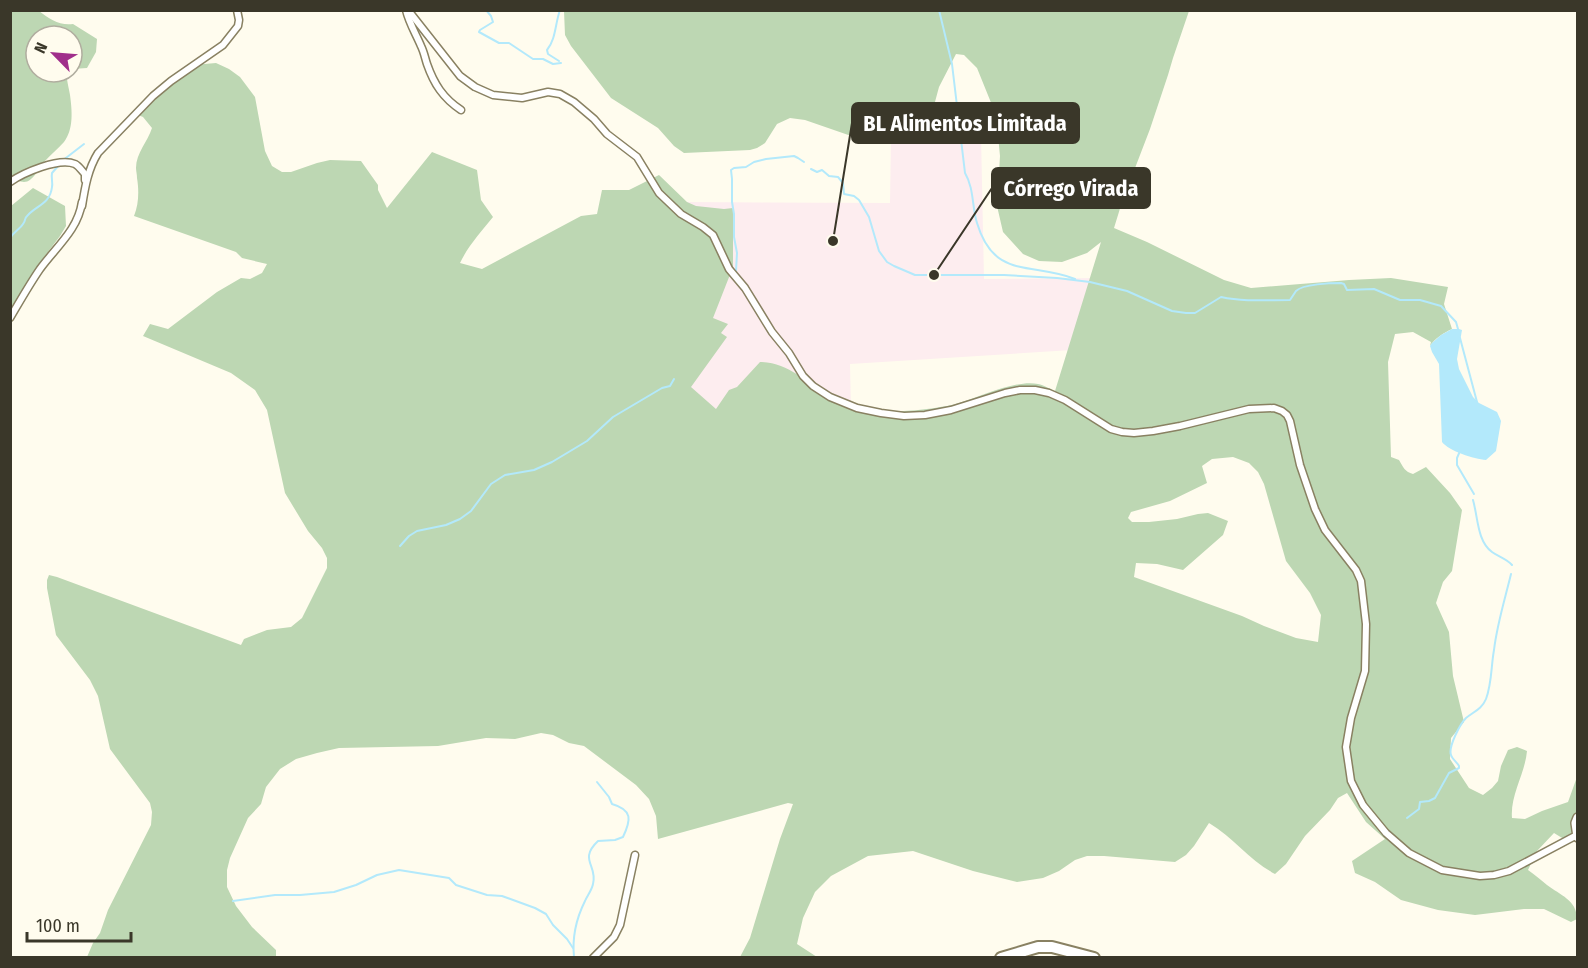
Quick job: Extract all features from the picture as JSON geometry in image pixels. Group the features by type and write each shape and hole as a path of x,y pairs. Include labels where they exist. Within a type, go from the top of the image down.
{"main road":[{"path":"1001,957 1038,947 1052,947 1094,957"}],"street":[{"path":"10,318 41,267 72,230 92,163 98,153 153,96 224,45 238,26 237,10"},
{"path":"407,10 408,19 440,92 461,110"},
{"path":"407,10 460,76 475,87 493,95 522,98 548,92 560,93 574,102 607,134 637,157 659,194 681,214 709,231 729,269 745,288 803,376 830,397 857,408 903,416 951,410 1005,393 1035,390 1065,400 1111,429 1134,433 1162,430 1249,409 1274,408 1282,411 1290,421 1300,465 1315,509 1325,530 1356,570 1360,581 1366,624 1365,671 1351,718 1346,747 1351,781 1363,805 1386,833 1409,854 1442,870 1480,876 1509,871 1577,836 1578,818"},
{"path":"10,182 49,164 75,164 85,174 81,206"},
{"path":"593,957 615,937 621,925 635,855"}],"shaded area":[{"path":"981,135 984,279 1100,278 1104,348 850,364 851,411 677,414 685,202 890,203 891,138"}],"green space":[{"path":"10,11 39,11 64,24 24,24 24,84 68,84 72,119 64,142 33,177 24,182 11,178"},
{"path":"564,11 1189,11 1114,228 1224,280 1251,288 1391,278 1448,287 1444,304 1452,329 1430,346 1431,342 1413,332 1395,334 1388,362 1391,457 1399,460 1406,471 1413,474 1426,467 1462,510 1452,571 1443,582 1436,603 1449,632 1453,676 1464,722 1451,738 1450,759 1469,788 1483,795 1498,781 1508,750 1517,747 1527,751 1513,801 1512,818 1525,819 1568,802 1577,777 1577,822 1567,841 1554,833 1537,851 1528,870 1571,903 1577,919 1571,922 1544,909 1475,915 1438,910 1401,900 1375,882 1355,873 1352,861 1385,839 1366,822 1347,793 1338,798 1330,810 1305,836 1286,864 1275,874 1209,823 1194,846 1175,862 1087,856 1043,878 1017,882 973,871 913,851 868,856 831,876 815,892 803,918 797,944 817,957 740,957 750,938 793,804 788,803 658,839 656,816 649,799 636,785 584,746 541,733 515,739 486,738 438,746 339,748 296,759 280,769 266,787 261,804 248,818 227,870 227,887 236,906 252,927 276,950 276,957 87,957 151,825 152,812 150,803 110,749 98,696 90,680 56,635 47,588 49,575 241,645 244,639 267,630 291,627 302,618 327,568 327,558 322,548 308,531 285,493 267,410 255,390 231,373 143,336 150,324 168,329 217,292 241,278 250,279 262,273 267,264 242,258 236,252 134,216 138,197 137,163 152,128 143,117 138,115 193,65 216,63 240,77 255,97 265,151 272,166 282,172 291,172 330,160 361,161 378,185 378,190 387,208 432,152 477,170 481,200 493,217 460,263 482,269 581,216 597,214 602,190 629,190 659,175 687,202 696,206 733,208 733,267 713,318 728,324 721,333 727,337 691,387 716,409 729,390 737,387 760,362 780,365 843,400 891,411 952,405 1020,384 1038,384 1055,391 1101,242 1087,253 1062,262 1039,261 1023,254 1003,232 997,206 1000,156 996,115 977,68 964,55 956,54 939,87 932,113 907,133 890,142 857,138 805,120 790,118 777,124 765,143 757,148 684,153 674,146 658,128 611,98 565,35","holes":["1233,457 1249,463 1258,472 1264,484 1286,561 1310,593 1321,615 1318,642 1296,638 1134,577 1136,563 1157,564 1183,570 1223,535 1228,521 1208,513 1177,519 1132,522 1128,518 1131,512 1170,501 1207,483 1202,466 1212,459"]},
{"path":"84,31 97,39 96,52 87,68 84,68"},
{"path":"33,188 65,206 66,226 38,265 11,312 11,206"}],"water":[{"path":"1452,329 1462,330 1457,359 1459,369 1473,397 1479,403 1497,412 1501,421 1496,451 1486,460 1462,454 1442,442 1439,364 1430,346 1441,335"}],"waterway":[{"path":"486,10 493,22 479,32 499,43 509,43 533,59 543,59 553,64 561,63"},
{"path":"559,61 548,54 547,50 554,36 560,10"},
{"path":"939,10 952,64 965,173 970,185 977,223 984,241 993,253 1004,261 1016,266 1075,279"},
{"path":"62,161 84,144"},
{"path":"736,271 737,253 734,237 731,170 766,159 794,156 804,162"},
{"path":"10,238 22,226 28,215 49,197 52,173 59,165"},
{"path":"811,169 817,172 822,170 829,176 838,177 843,183 844,194 854,196 859,200 869,217 879,251 887,262 915,275 1004,275 1090,282 1127,291 1172,311 1186,313 1195,313 1221,297 1247,300 1290,300 1296,291 1305,287 1341,283 1347,290 1374,289 1400,300 1420,300 1441,306 1456,322 1458,329"},
{"path":"1460,338 1477,402"},
{"path":"400,546 417,531 446,525 460,519 471,511 491,484 505,475 534,470 552,462 587,441 613,417 662,388 670,386 674,379"},
{"path":"1460,451 1457,465 1474,494"},
{"path":"1473,500 1483,542 1492,552 1512,565"},
{"path":"1407,818 1419,809 1420,802 1435,798 1449,773 1459,768 1452,758 1451,747 1466,718 1480,708 1486,699 1497,631 1511,574"},
{"path":"574,957 574,935 577,921 593,884 594,877 589,853 598,841 623,837 629,821 624,809 612,804 597,782"},
{"path":"233,901 275,895 334,892 377,875 399,870 449,878 456,885 487,895 502,896 535,908 546,914 573,948"}],"place":[{"name":"BL Alimentos Limitada","path":"833,241"},
{"name":"Córrego Virada","path":"934,275"}]}
